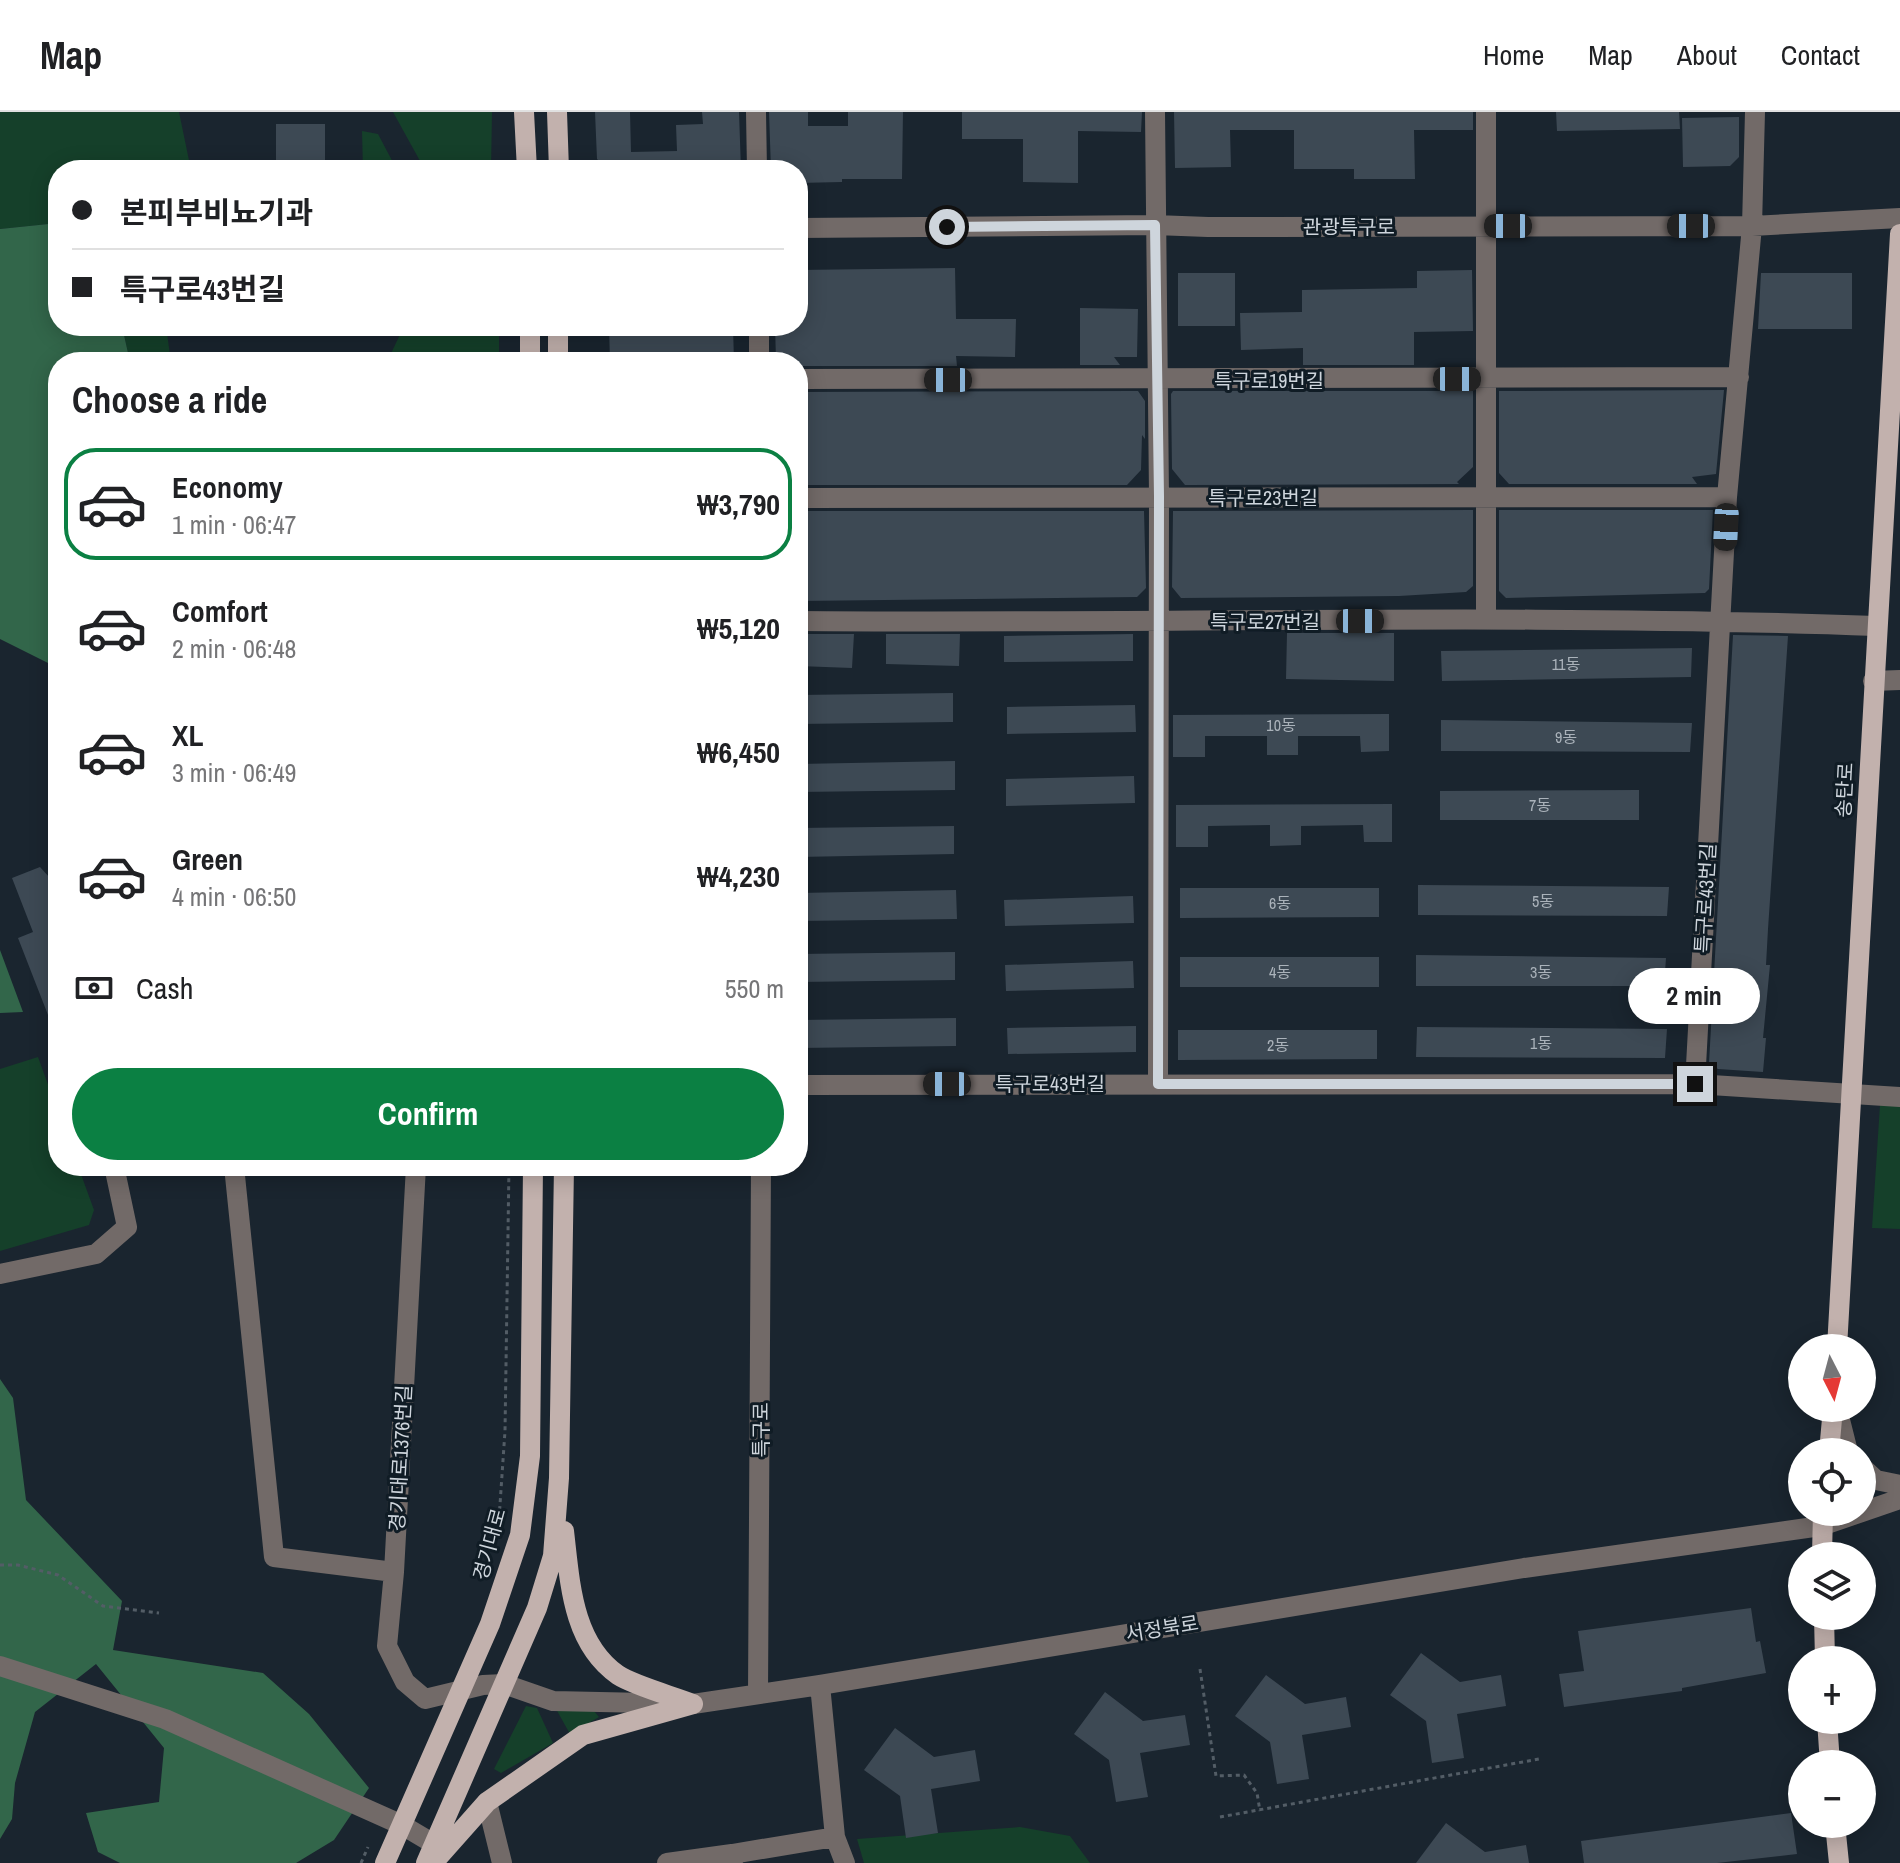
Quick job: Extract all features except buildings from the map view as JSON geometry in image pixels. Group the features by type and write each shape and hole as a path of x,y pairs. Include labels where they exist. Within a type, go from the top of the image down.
{"main road":[{"path":"524,112 526,160"},
{"path":"557,112 559,160"},
{"name":"송탄로","path":"1838,1334 1900,234"},
{"name":"경기대로","path":"385,1863 393,1821 461,1689 490,1624 520,1535 530,1456 533,1176"},
{"path":"431,1857 537,1608 553,1556 557,1510 564,1176"},
{"path":"557,1510 562,1520 571,1591 586,1643 619,1675 693,1704"},
{"path":"431,1857 487,1802 583,1735 693,1704"},
{"path":"1836,1838 1839,1863"}],"street":[{"path":"756,112 757,160"},
{"path":"1155,112 1159,496 1158,1084"},
{"path":"1486,112 1486,619"},
{"name":"특구로43번길","path":"808,1085 1695,1084 1727,497 1752,226 1755,112"},
{"name":"관광특구로","path":"808,228 1752,226 1900,218"},
{"name":"특구로19번길","path":"808,379 1739,377"},
{"name":"특구로23번길","path":"808,498 1727,497"},
{"name":"특구로27번길","path":"808,621 1720,620 1876,626"},
{"path":"1873,681 1900,680"},
{"path":"1695,1084 1900,1097"},
{"path":"0,1274 96,1254 127,1227 116,1176"},
{"path":"235,1176 274,1557 394,1572"},
{"name":"경기대로1376번길","path":"415,1176 394,1572 387,1646 405,1682 425,1699 461,1689"},
{"name":"특구로","path":"758,1694 761,1176"},
{"path":"1876,1480 1900,1485"},
{"name":"서정북로","path":"1876,1505 1900,1499"},
{"name":"서정북로","path":"461,1689 504,1684 553,1701 693,1704 1788,1525"},
{"path":"0,1666 165,1719 393,1821 431,1857"},
{"path":"820,1685 835,1837 845,1863"},
{"path":"487,1802 502,1863"},
{"path":"667,1863 733,1858 835,1837"}],"path":[{"path":"497,1537 505,1431 509,1176"},
{"path":"0,1565 18,1565 58,1575 103,1606 159,1613"},
{"path":"1200,1669 1216,1776 1244,1775 1257,1793 1260,1811"},
{"path":"1220,1817 1539,1759"},
{"path":"364,1863 393,1821"},
{"path":"364,1863 368,1847"}],"green space":[{"path":"0,112 179,112 189,160 48,160 48,224 0,229"},
{"path":"393,112 492,112 491,160 419,160"},
{"path":"362,131 378,134 392,160 363,160"},
{"path":"48,224 48,336 124,336 128,352 48,352 48,663 0,639 0,229"},
{"path":"124,336 167,336 170,352 128,352"},
{"path":"399,336 499,336 499,352 392,352"},
{"path":"0,950 23,1012 0,1013"},
{"path":"38,1057 48,1084 48,1176 82,1176 94,1210 89,1225 0,1251 0,1069"},
{"path":"1880,1105 1900,1106 1900,1229 1872,1228"},
{"path":"0,1379 13,1398 26,1500 122,1601 113,1650 263,1673 309,1714 369,1788 334,1840 296,1863 120,1863 98,1852 86,1813 159,1802 164,1748 96,1664 35,1712 15,1783 12,1819 0,1839"},
{"path":"526,1706 537,1708 553,1743 501,1773 494,1769"},
{"path":"556,1709 594,1711 599,1717 570,1734"},
{"path":"1020,1827 1070,1836 1090,1863 864,1863 857,1839"}],"route":[{"path":"947,227 1155,225 1159,496 1158,1084 1695,1084"}]}
